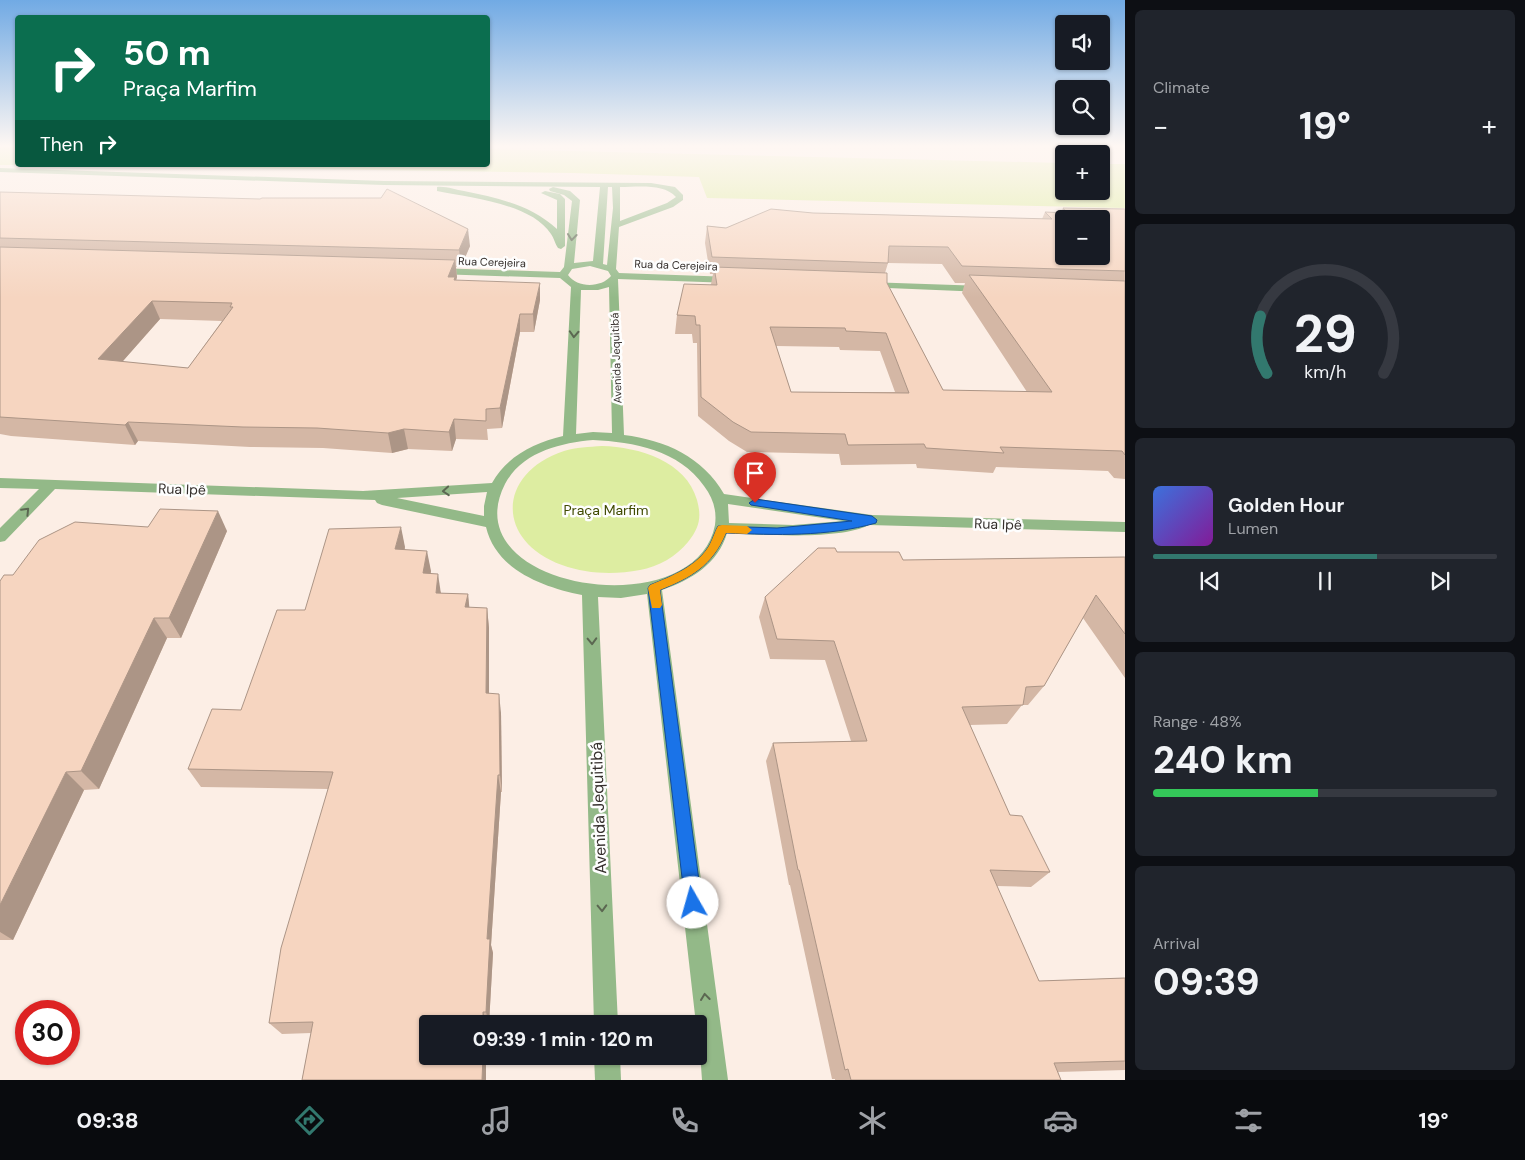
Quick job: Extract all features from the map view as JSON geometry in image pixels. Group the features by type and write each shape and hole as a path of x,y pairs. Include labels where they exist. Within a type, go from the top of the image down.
{"street":[{"path":"475,197 509,205 538,217 550,228 561,243"},
{"path":"558,197 562,206 561,243 565,271 569,283 594,287 610,283 614,275 598,264 603,197"},
{"path":"565,271 576,200 573,197"},
{"name":"Avenida Jequitibá","path":"617,197 614,226 614,275 618,436"},
{"path":"614,226 670,205 680,197"},
{"name":"Rua Cerejeira","path":"424,271 565,271 582,264 598,264"},
{"name":"Rua da Cerejeira","path":"614,275 746,280"},
{"path":"856,284 995,289"},
{"path":"569,439 576,285"},
{"path":"593,436 618,436 645,441 670,450 691,463 708,479 723,513 722,528 714,547 701,564 680,578 654,588 623,593 590,592 554,583 523,567 502,547 491,523 490,505 495,488 504,474 516,462 531,452 569,439 593,436"},
{"name":"Rua Ipê","path":"0,483 363,496 495,488"},
{"path":"0,537 52,484"},
{"name":"Rua Ipê","path":"363,496 491,523"},
{"name":"Rua Ipê","path":"718,498 872,520 1125,527"},
{"name":"Rua Ipê","path":"722,528 777,532 846,526 872,520"},
{"path":"654,588 715,1080"},
{"name":"Avenida Jequitibá","path":"590,592 606,1015"},
{"path":"607,1065 608,1080"}],"green space":[{"path":"707,197 1055,197 1055,200 1110,200 1110,197 1125,197 1125,208"},
{"name":"Praça Marfim","path":"602,446 631,449 659,459 683,475 691,487 699,506 697,527 684,547 667,560 647,569 630,572 591,572 562,565 540,554 525,540 516,524 513,507 516,490 526,475 542,461 564,451"}],"building":[{"path":"0,197 404,197 468,229 459,250 0,238"},
{"path":"1063,208 1125,209 1125,271 962,266 948,247 889,246 888,263 712,257 707,226 726,228 771,209 813,213 1052,219 1045,212 1055,212 1055,265 1110,265 1110,210 1065,210"},
{"path":"0,247 455,260 448,277 455,277 454,280 540,283 533,314 520,314 500,408 486,409 486,421 454,419 449,432 404,429 388,433 317,428 128,422 125,425 0,417","holes":["152,301 232,303 230,307 233,307 188,368 98,359"]},
{"path":"714,267 887,273 887,283 943,390 1052,392 969,275 1125,281 1125,455 1122,451 1000,447 1004,453 926,448 924,444 848,445 845,434 751,432 733,422 701,397 700,325 696,325 695,316 677,315 684,284 717,285","holes":["770,327 845,328 846,331 886,333 909,393 791,392"]},
{"path":"160,509 218,511 169,618 154,618 81,771 66,772 0,905 0,581 4,575 13,575 39,540 75,522 148,527"},
{"path":"401,527 395,549 427,551 423,573 438,574 436,593 468,594 465,607 487,608 486,693 499,694 500,775 498,775 487,939 490,939 486,1012 483,1012 483,1015 419,1015 419,1065 483,1065 482,1080 302,1080 313,1022 269,1023 281,948 333,772 188,769 212,709 241,710 277,610 305,610 329,529"},
{"path":"818,548 835,548 837,552 899,552 903,560 1125,557 1125,634 1096,595 1044,686 1026,687 1023,705 962,707 1010,815 1022,816 1050,872 990,870 1039,981 1125,978 1125,1061 1054,1063 1061,1080 851,1080 848,1069 845,1070 798,870 773,743 867,741 834,641 777,639 765,597"}],"slow traffic":[{"path":"656,605 654,588 680,578 701,564 714,547 722,528 747,530"}],"route":[{"path":"693,903 654,588 680,578 701,564 714,547 722,528 777,532 846,526 872,520 755,503"}]}
